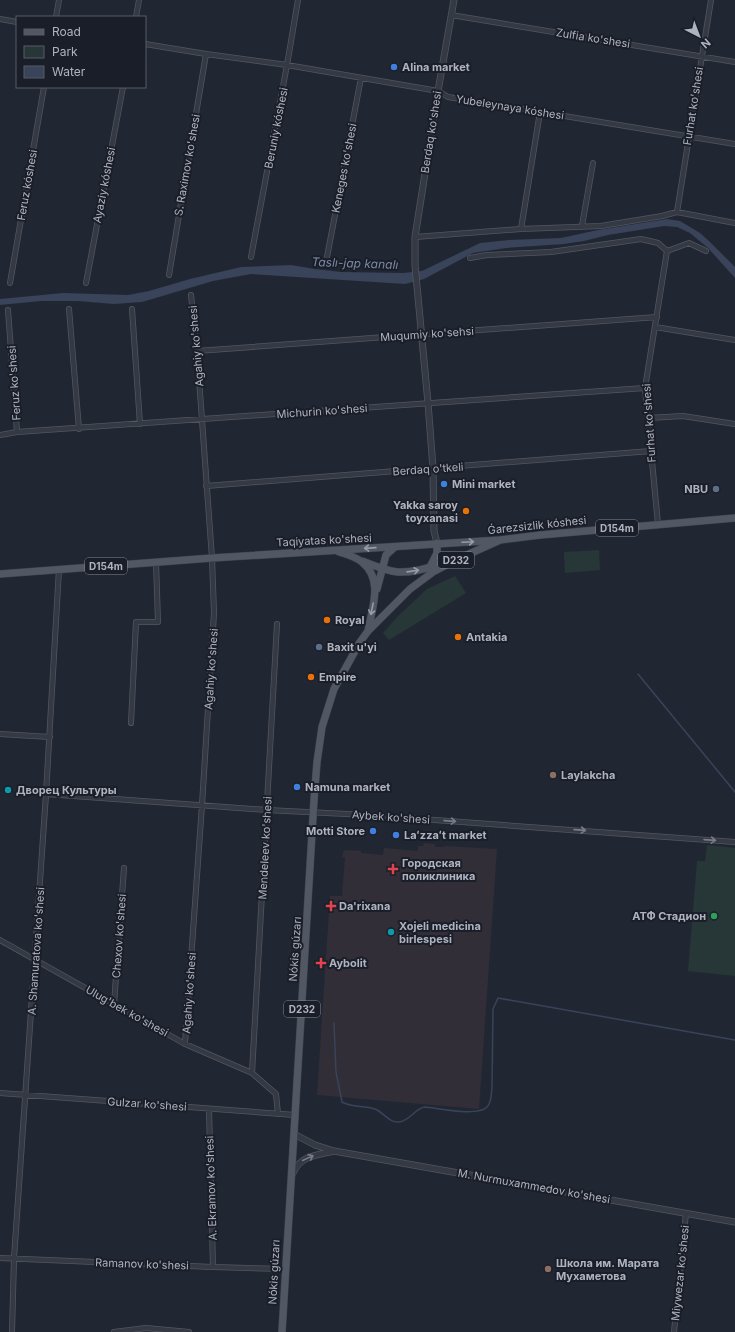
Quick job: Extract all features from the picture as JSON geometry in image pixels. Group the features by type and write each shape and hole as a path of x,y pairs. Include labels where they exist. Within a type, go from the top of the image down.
{"main road":[{"name":"Ǵarezsizlik kóshesi","path":"437,543 500,540 540,535 735,518"},
{"name":"D232","path":"368,631 404,595 433,572 500,540"},
{"name":"Taqiyatas ko'shesi","path":"212,558 437,543"},
{"name":"D232","path":"416,585 430,567 437,553 437,543"},
{"path":"368,631 376,592 386,555 395,546"},
{"path":"335,550 382,568 398,572 419,570 458,559"},
{"name":"D154m","path":"0,574 212,558"},
{"path":"362,561 374,578 376,592"},
{"name":"Nókis gúzarı","path":"282,1332 317,762 322,727 334,689 360,642 368,631"}],"street":[{"path":"56,16 59,0"},
{"path":"136,16 139,0"},
{"name":"Beruniy kóshesi","path":"251,257 288,65 298,0"},
{"name":"Berdaq ko'shesi","path":"437,543 434,531 433,468 428,403 414,265 415,237 454,0"},
{"name":"Furhat ko'shesi","path":"677,212 711,0"},
{"name":"Zulfia ko'shesi","path":"451,15 735,62"},
{"path":"0,19 16,22"},
{"name":"Yubeleynaya kóshesi","path":"146,44 288,65 438,91 448,97 735,144"},
{"name":"S. Raximov ko'shesi","path":"169,275 206,54"},
{"name":"Keneges ko'shesi","path":"327,257 361,78"},
{"name":"Feruz kóshesi","path":"10,283 44,88"},
{"name":"Ayaziy kóshesi","path":"86,283 123,88"},
{"path":"521,229 540,112"},
{"path":"582,226 593,163"},
{"path":"415,237 521,229 601,226 662,216 677,212 735,224"},
{"path":"470,258 551,252 641,239 658,243 667,251 689,243 706,251"},
{"name":"Furhat ko'shesi","path":"658,524 645,388 667,251"},
{"name":"Agahiy ko'shesi","path":"185,1044 214,613 212,558 197,351 191,295"},
{"path":"69,309 79,429"},
{"path":"132,309 140,424"},
{"name":"Feruz ko'shesi","path":"8,310 17,432"},
{"name":"Muqumiy ko'sehsi","path":"197,351 657,317"},
{"path":"655,327 735,340"},
{"name":"Michurin ko'shesi","path":"0,435 17,432 79,429 645,388"},
{"path":"648,418 683,416 735,424"},
{"name":"Berdaq o'tkeli","path":"206,486 651,452"},
{"path":"131,723 136,622 158,622 156,562"},
{"name":"A. Shamuratova ko'shesi","path":"12,1332 14,1258 50,737 59,569"},
{"name":"Mendeleev ko'shesi","path":"252,1073 277,624"},
{"path":"0,734 50,737"},
{"name":"Aybek ko'shesi","path":"46,794 735,842"},
{"name":"Chexov ko'shesi","path":"114,1004 124,868"},
{"name":"Ulug'bek ko'shesi","path":"0,940 185,1044 252,1073 276,1094 278,1114"},
{"name":"Gulzar ko'shesi","path":"0,1093 295,1116"},
{"name":"A. Ekramov ko'shesi","path":"209,1109 213,1267"},
{"name":"M. Nurmuxammedov ko'shesi","path":"294,1134 315,1145 334,1151 735,1222"},
{"path":"291,1177 295,1168 300,1162 312,1156 334,1151"},
{"name":"Miywezar ko'shesi","path":"674,1332 686,1213"},
{"name":"Ramanov ko'shesi","path":"0,1258 285,1269"},
{"path":"114,1332 146,1328 189,1332"}],"shaded area":[{"path":"424,843 435,844 435,847 445,846 497,849 479,1109 317,1095 330,896 342,896 345,858 342,857 344,850 383,855 384,848 418,851 418,846 423,846"}],"green space":[{"path":"599,550 600,570 565,573 564,552"},
{"path":"455,576 466,593 389,640 383,633 397,617 427,589"},
{"name":"АТФ Стадион","path":"707,845 735,848 735,976 688,971 697,861 705,861"}],"water":[{"path":"667,219 680,221 700,233 735,267 735,278 708,248 690,233 677,227 664,226 564,244 506,248 473,253 424,279 405,284 251,274 213,281 142,302 114,304 78,301 41,301 0,305 0,299 63,293 128,295 241,267 291,265 341,272 403,273 422,271 480,243 509,240 561,238 598,230"}],"waterway":[{"path":"638,674 735,792"},
{"path":"334,1023 336,1072 342,1102 350,1105 375,1109 395,1122 403,1121 421,1108 425,1107 467,1112 482,1110 489,1105 492,1088 493,1009 498,998 735,1040"}],"place":[{"name":"Alina market","path":"394,67"},
{"name":"Mini market","path":"444,484"},
{"name":"NBU","path":"716,489"},
{"name":"Yakka saroy toyxanasi","path":"466,511"},
{"name":"Royal","path":"327,620"},
{"name":"Antakia","path":"458,637"},
{"name":"Baxit u'yi","path":"319,647"},
{"name":"Empire","path":"311,677"},
{"name":"Laylakcha","path":"553,775"},
{"name":"Namuna market","path":"297,787"},
{"name":"Дворец Культуры","path":"8,790"},
{"name":"Motti Store","path":"373,831"},
{"name":"Laʻzzaʻt market","path":"396,835"},
{"name":"Городская поликлиника","path":"393,869"},
{"name":"Da'rixana","path":"331,906"},
{"name":"АТФ Стадион","path":"714,916"},
{"name":"Xojeli medicina birlespesi","path":"391,932"},
{"name":"Aybolit","path":"321,963"},
{"name":"Школа им. Марата Мухаметова","path":"548,1269"}],"water label":[{"name":"Taslı-jap kanalı","path":"355,263"}]}
